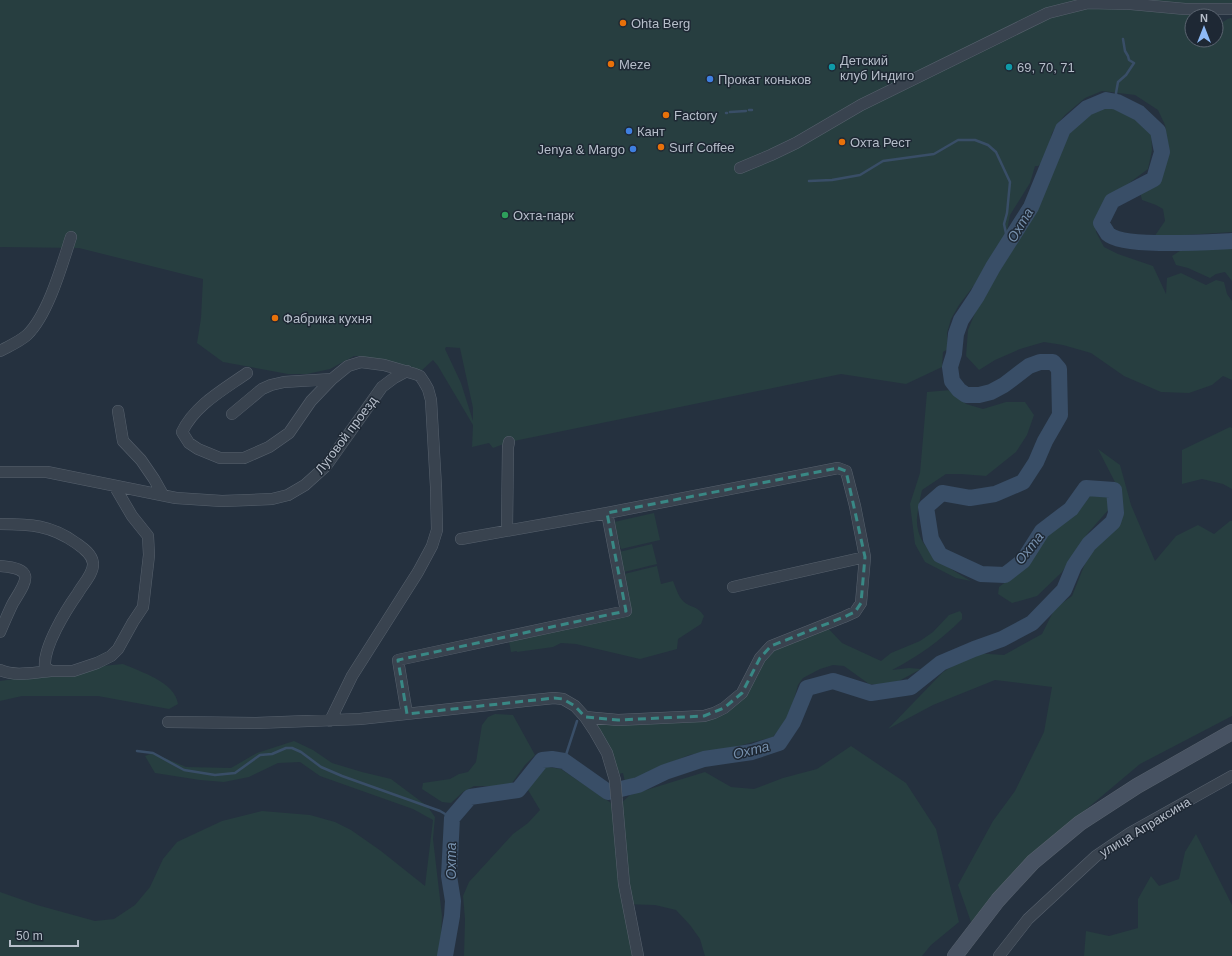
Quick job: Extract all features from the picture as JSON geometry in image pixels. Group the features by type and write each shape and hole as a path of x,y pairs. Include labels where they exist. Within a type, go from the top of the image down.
{"street":[{"path":"740,168 776,153 861,105 1048,13 1088,3 1131,4 1159,8 1211,5 1232,9"},
{"path":"0,351 25,336 36,324 56,281 71,237"},
{"path":"247,373 209,400 193,415 182,432 189,443 198,449 220,458 244,458 269,447 289,432 311,401 332,379 348,366 361,362 384,364 420,376 428,389 431,400 437,530 432,546 418,572 352,676 330,720"},
{"name":"Луговой проезд","path":"0,472 47,472 192,500 222,501 272,499 288,495 305,485 326,466 382,387 394,378 407,372"},
{"path":"232,414 262,389 271,385 284,382 332,379"},
{"path":"118,411 123,441 141,460 163,495"},
{"path":"507,530 509,442"},
{"path":"460,539 607,513 838,468 846,471 855,506 865,557 860,603 854,612 844,618 771,646 760,658 742,693 724,708 714,713 704,716 618,720 585,717"},
{"path":"0,670 18,673 73,671 97,663 111,656 118,649 143,607 149,555 148,536 132,516 114,486"},
{"path":"407,714 398,660 626,611 607,513"},
{"path":"0,524 25,524 52,530 72,540 92,557 93,565 91,573 74,598 57,628 47,650 44,660 45,667 51,671"},
{"path":"733,587 865,557"},
{"path":"0,566 14,567 22,571 26,577 24,585 12,605 0,632"},
{"path":"168,722 256,723 360,719 554,698 563,699 575,706 585,717 607,753 615,780 624,884 638,956"},
{"path":"955,956 998,900 1032,862 1080,823 1137,786 1232,732"},
{"name":"улица Апраксина","path":"999,956 1028,919 1096,856 1130,833 1231,780"}],"highlighted area":[{"path":"838,468 846,471 865,557 861,603 855,612 771,646 760,658 742,693 724,708 704,716 618,720 585,717 575,706 563,699 554,698 407,714 398,660 626,611 607,513"}],"green space":[{"name":"Охта-парк","path":"0,0 1232,0 1232,3 1216,3 1211,8 1184,8 1184,48 1224,48 1224,21 1232,18 1232,232 1154,237 1165,221 1163,209 1142,200 1140,192 1159,181 1169,155 1165,125 1158,110 1135,95 1102,91 1085,98 1065,115 1052,133 1045,160 1038,166 1035,166 1030,183 1010,215 1006,235 995,249 988,267 959,305 951,319 947,333 948,349 943,352 942,367 906,384 841,374 509,442 493,448 489,443 472,447 473,425 433,360 420,372 362,359 361,356 354,356 330,369 307,374 288,374 223,362 197,343 201,318 203,279 79,248 0,247","holes":["446,347 460,348 473,408 473,421 461,383 445,349"]},
{"path":"1100,107 1115,108 1127,111 1151,125 1152,150 1148,169 1105,201 1096,222 1096,232 1104,247 1118,254 1153,266 1166,294 1167,278 1181,273 1206,285 1216,280 1224,282 1227,294 1232,301 1232,380 1223,376 1212,385 1189,393 1161,392 1124,376 1091,353 1063,345 1044,342 1020,349 995,360 979,370 966,356 968,330 980,301 1011,247 1034,215 1066,138 1075,125 1087,114"},
{"path":"1186,247 1232,247 1232,281 1225,272 1216,274 1210,278 1188,268 1176,265 1172,256"},
{"path":"951,390 966,404 983,409 1006,402 1025,402 1034,415 1027,435 1016,452 986,476 946,474 922,490 917,518 921,539 934,556 952,570 971,581 956,578 925,562 915,544 910,504 920,473 927,392"},
{"path":"1230,427 1232,428 1232,489 1223,484 1202,479 1182,484 1182,450"},
{"path":"1098,449 1120,465 1131,505 1155,561 1176,536 1198,525 1214,534 1232,521 1232,716 1140,764 1026,860 971,922 958,885 993,821 1015,791 1044,732 1052,687 995,680 933,705 888,729 943,672 973,653 1004,655 1042,634 1055,608 1072,596 1092,546 1117,524 1118,488"},
{"path":"1100,491 1109,492 1111,501 1110,508 1088,533 1062,572 1037,596 1012,603 998,594 999,587 1019,572 1048,535 1079,510 1091,495"},
{"path":"654,513 660,540 621,549 614,522"},
{"path":"652,544 657,564 624,572 619,552"},
{"path":"657,566 661,584 673,581 681,599 688,605 699,610 704,616 701,624 678,639 677,649 640,659 576,644 561,643 553,647 511,652 508,636 626,611 624,574"},
{"path":"960,611 962,614 962,619 946,634 911,659 892,670 909,668 921,669 899,681 883,685 869,684 844,666 833,665 820,669 803,678 798,685 791,710 782,726 773,737 731,748 689,755 625,782 623,773 618,774 585,717 704,716 724,708 771,646 825,625 842,643 881,661 891,653 920,641 933,632 949,615"},
{"path":"123,664 148,674 164,684 176,696 178,704 169,709 98,696 22,696 0,701 0,681"},
{"path":"495,714 513,715 535,755 525,765 512,783 503,786 474,786 463,792 451,803 442,802 422,789 423,783 450,779 459,774 468,772 476,762 482,725 488,717"},
{"path":"294,741 313,750 332,763 391,779 427,806 435,817 433,839 442,916 440,956 0,956 0,892 37,905 95,921 114,919 135,905 150,887 163,859 177,842 222,821 262,811 310,815 335,822 351,830 381,851 425,886 433,820 413,809 320,776 300,762 278,763 249,777 224,782 155,773 145,756 153,753 186,767 231,768 257,753"},
{"path":"851,746 906,783 936,829 959,922 931,945 922,956 705,956 700,939 690,925 676,910 655,905 624,904 632,956 464,956 465,919 463,896 469,882 513,834 528,823 540,810 528,790 543,766 561,769 617,807 630,795 705,772 731,787 754,789 783,778 817,769"},
{"path":"1196,834 1232,905 1232,956 1084,956 1086,931 1109,936 1138,928 1138,899 1151,876 1159,886 1179,879 1185,852"}],"waterway":[{"path":"1117,102 1116,93 1118,82 1126,75 1134,63 1129,60 1125,51 1123,39"},
{"name":"Охта","path":"445,956 453,901 449,876 452,818 470,797 518,790 542,760 552,759 564,761 608,792 638,785 665,772 704,759 752,752 779,743 793,722 807,688 833,681 871,693 911,687 941,663 1002,639 1032,623 1064,590 1074,566 1089,544 1113,522 1116,513 1114,490 1086,488 1071,509 1042,531 1023,561 1005,575 981,574 940,555 931,539 926,507 942,493 970,498 995,494 1023,482 1036,462 1045,441 1060,415 1059,369 1053,362 1040,362 1029,366 1004,385 991,392 979,395 966,395 959,390 952,381 950,367 954,354 956,334 961,320 1031,207 1063,129 1087,108 1106,100 1117,102 1139,113 1158,131 1162,152 1154,179 1112,201 1101,223 1108,234 1130,241 1148,243 1232,241"},
{"path":"730,112 746,111"},
{"path":"809,181 832,180 860,175 883,161 934,154 958,140 975,140 988,145 996,152 1010,182 1007,213 1004,224 1008,243"},
{"path":"564,761 577,721"},
{"path":"137,751 153,753 184,770 215,775 235,773 260,755 272,754 286,748 292,748 301,752 321,767 440,811 452,818"}],"place":[{"name":"Ohta Berg","path":"623,23"},
{"name":"Meze","path":"611,64"},
{"name":"Детский клуб Индиго","path":"832,67"},
{"name":"69, 70, 71","path":"1009,67"},
{"name":"Прокат коньков","path":"710,79"},
{"name":"Factory","path":"666,115"},
{"name":"Кант","path":"629,131"},
{"name":"Охта Рест","path":"842,142"},
{"name":"Surf Coffee","path":"661,147"},
{"name":"Jenya & Margo","path":"633,149"},
{"name":"Охта-парк","path":"505,215"},
{"name":"Фабрика кухня","path":"275,318"}]}
